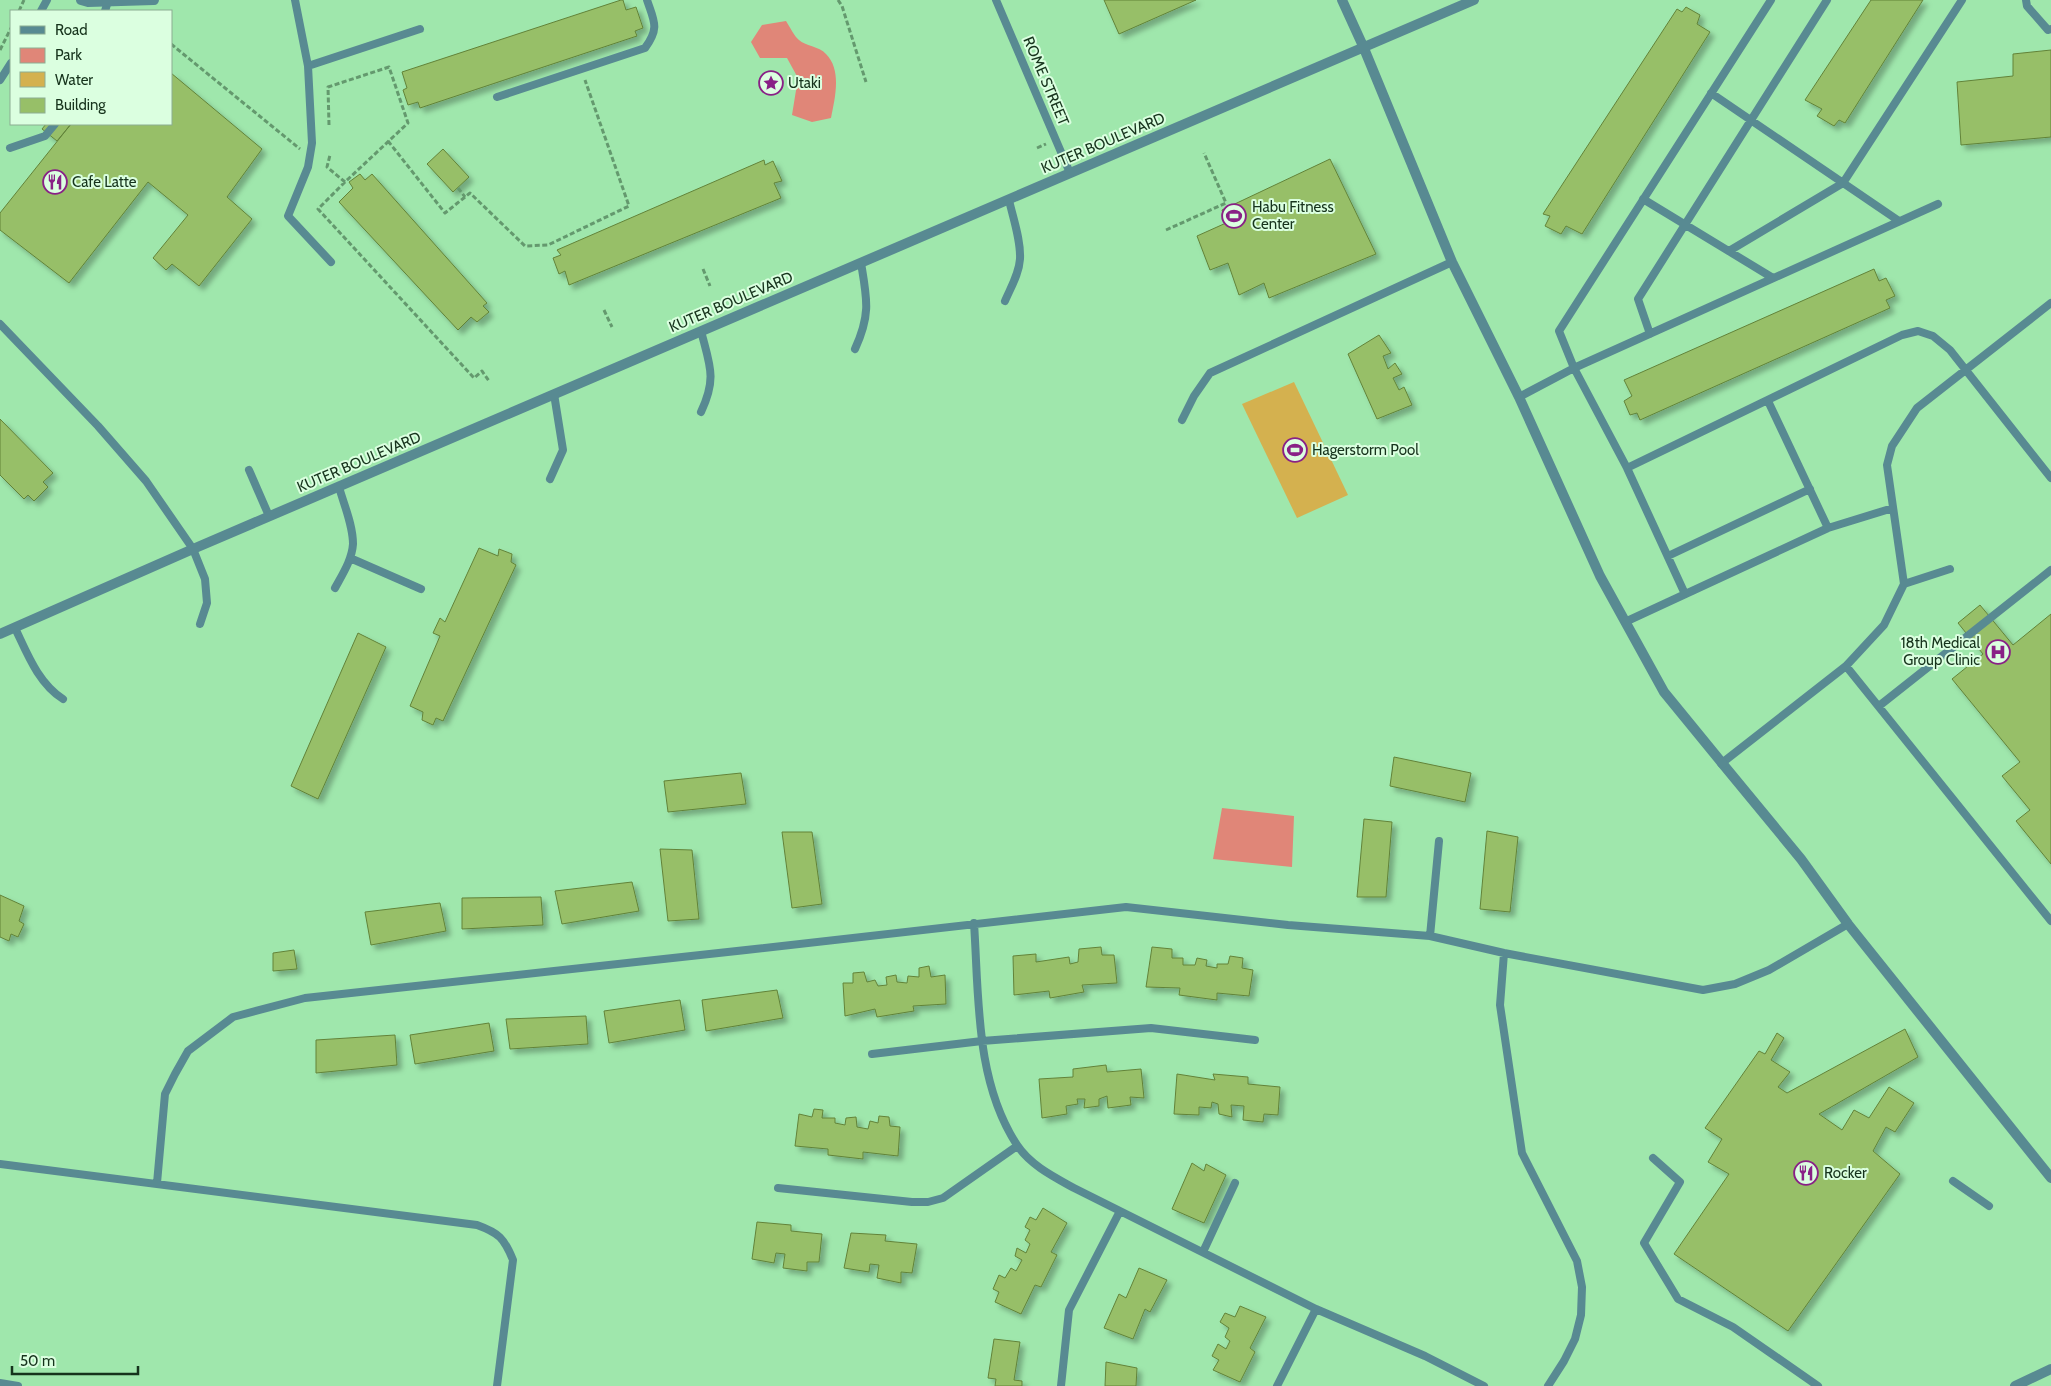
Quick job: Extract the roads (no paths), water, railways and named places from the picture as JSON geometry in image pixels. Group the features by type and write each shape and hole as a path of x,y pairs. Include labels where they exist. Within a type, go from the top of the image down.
{"street":[{"path":"81,0 106,6 154,0"},
{"path":"1342,0 1363,46 1452,262 1519,397 1600,576 1664,692 1801,859 1848,924 2051,1178"},
{"name":"KUTER BOULEVARD","path":"0,634 269,516 1474,0"},
{"path":"2015,1386 2051,1369"}],"lane":[{"path":"295,0 308,66 312,143 308,167 288,216 331,262"},
{"path":"498,97 645,48 653,37 656,25 647,0"},
{"name":"ROME STREET","path":"996,0 1070,173"},
{"path":"1685,594 1627,468 1574,368 1559,332 1771,0"},
{"path":"1650,334 1638,299 1828,0"},
{"path":"1729,251 1843,184 1962,0"},
{"path":"2026,0 2027,6 2048,30 2051,29"},
{"path":"308,66 420,29"},
{"path":"0,80 10,65"},
{"path":"1711,93 1899,222"},
{"path":"10,148 45,136 54,125"},
{"path":"1643,199 1773,278"},
{"path":"1005,301 1017,273 1020,258 1019,244 1009,200"},
{"path":"1519,397 1574,368 1938,204"},
{"path":"1182,420 1194,396 1210,373 1452,262"},
{"path":"855,349 864,331 867,316 867,300 861,263"},
{"path":"1722,763 1846,666 1884,624 1904,584 1887,464 1892,446 1918,408 2051,303"},
{"path":"0,324 98,426 146,481 193,549 206,579 207,603 200,624"},
{"path":"701,331 712,384 702,412"},
{"path":"1627,468 1902,335 1918,331 1933,336 1950,350 2051,478"},
{"path":"550,479 563,450 554,394"},
{"path":"1768,401 1828,528"},
{"path":"249,470 269,516"},
{"path":"335,588 350,558 353,545 352,528 339,487"},
{"path":"1668,556 1810,489"},
{"path":"1624,622 1828,528 1894,508"},
{"path":"350,558 421,589"},
{"path":"1904,584 1950,569"},
{"path":"1879,706 2051,570"},
{"path":"15,628 42,680 52,692 62,699"},
{"path":"1846,666 2051,921"},
{"path":"1430,936 1439,841"},
{"path":"157,1183 165,1094 174,1074 188,1052 234,1017 305,998 737,952 974,923 1126,907 1288,925 1430,936 1504,953 1703,990 1736,984 1769,970 1848,924"},
{"path":"974,923 982,1041 990,1084 1001,1116 1017,1146 1040,1168 1074,1188 1316,1309 1425,1356 1484,1386"},
{"path":"1504,953 1500,1005 1522,1153 1577,1261 1582,1288 1581,1315 1574,1339 1564,1361 1548,1386"},
{"path":"872,1054 982,1041 1151,1028 1255,1040"},
{"path":"778,1188 928,1202 943,1198 1017,1146"},
{"path":"1653,1158 1680,1182 1644,1243 1678,1299 1733,1327 1818,1386"},
{"path":"0,1164 478,1225 496,1232 506,1243 513,1260 497,1386"},
{"path":"1953,1181 1989,1206"},
{"path":"1203,1252 1235,1183"},
{"path":"1061,1386 1069,1310 1120,1211"},
{"path":"1277,1386 1316,1309"},
{"path":"0,1384 18,1386"}],"water":[{"name":"Hagerstorm Pool","path":"1294,382 1348,495 1297,518 1242,404"}],"place":[{"name":"Utaki","path":"771,83"},
{"name":"Cafe Latte","path":"55,182"},
{"name":"Habu Fitness Center","path":"1234,216"},
{"name":"Hagerstorm Pool","path":"1295,450"},
{"name":"18th Medical Group Clinic","path":"1998,652"},
{"name":"Rocker","path":"1806,1173"}]}
